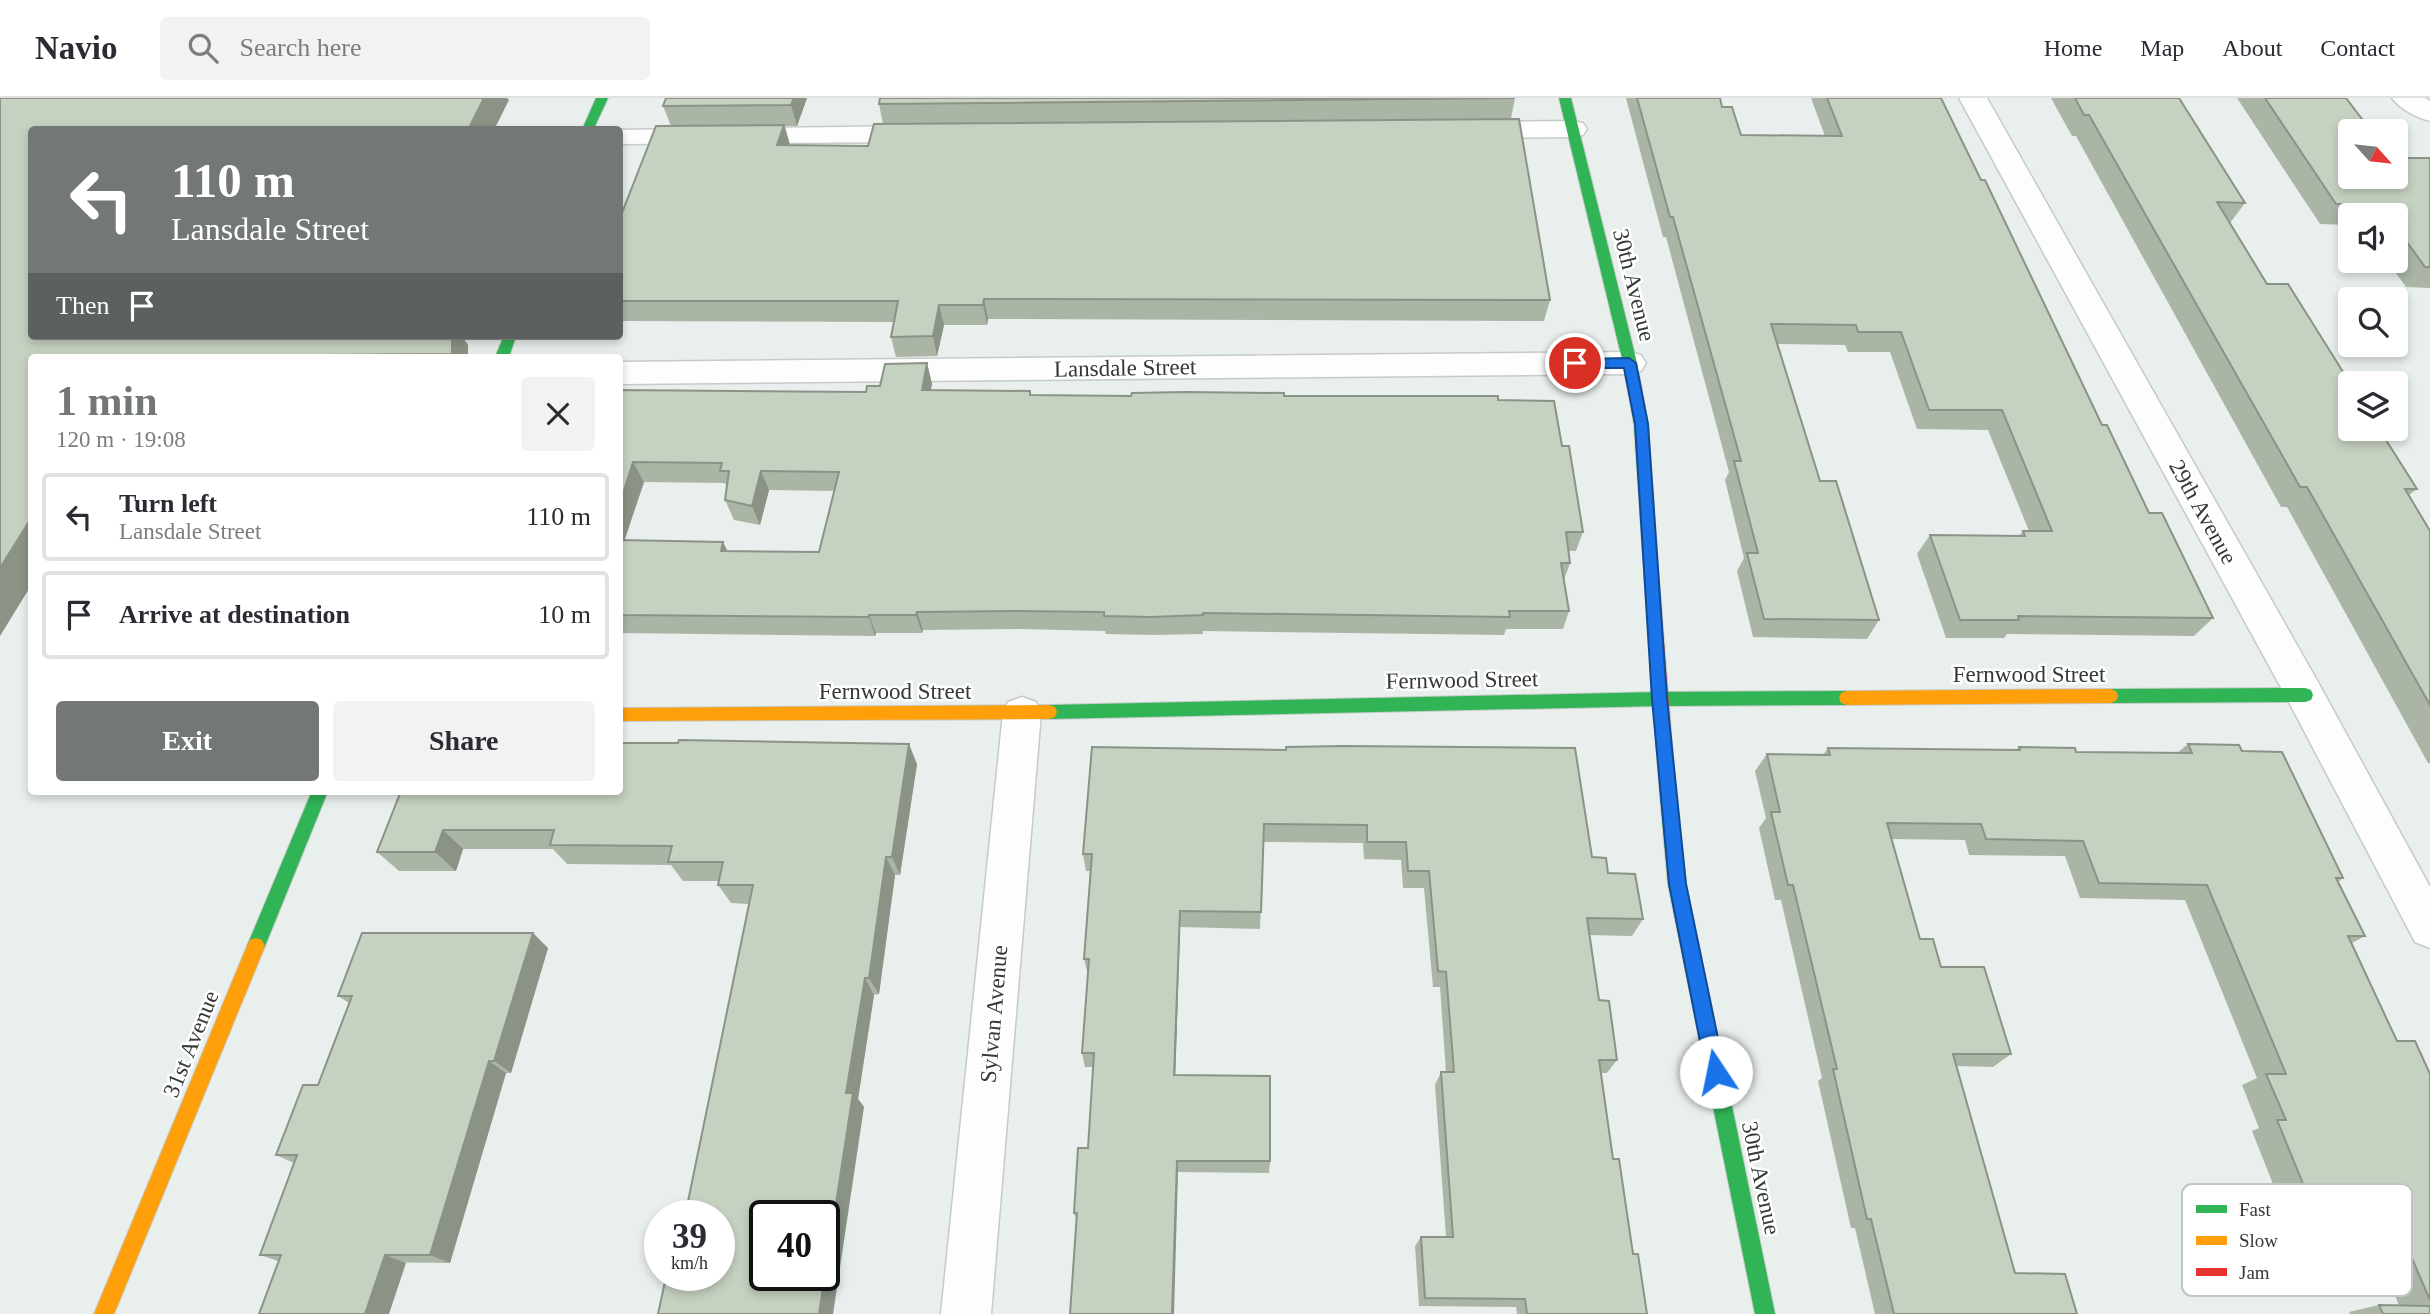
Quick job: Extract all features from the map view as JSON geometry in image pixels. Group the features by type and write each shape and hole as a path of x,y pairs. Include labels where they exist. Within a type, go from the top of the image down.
{"street":[{"path":"589,126 602,98"},
{"name":"30th Avenue","path":"1565,98 1642,424 1660,699 1677,884 1765,1314"},
{"name":"29th Avenue","path":"1973,98 2305,695 2430,928"},
{"path":"2406,98 2430,113"},
{"path":"1435,130 1573,129"},
{"path":"623,136 951,134"},
{"name":"Lansdale Street","path":"623,373 1629,363"},
{"name":"Fernwood Street","path":"623,715 1022,713 1660,699 2305,695"},
{"name":"Sylvan Avenue","path":"966,1314 1022,713"},
{"name":"31st Avenue","path":"104,1314 318,795"}],"building":[{"path":"0,98 484,98 470,126 28,126 28,340 452,340 452,354 28,354 28,523 0,568"},
{"path":"666,98 794,98 791,105 663,106"},
{"path":"880,98 1515,98 879,104"},
{"path":"1637,98 1720,98 1722,107 1732,107 1741,135 1842,136 1827,98 1941,98 1981,180 1985,180 2102,425 2107,425 2149,513 2162,513 2213,618 2018,616 2019,620 1960,620 1930,535 2025,536 2023,531 2052,531 2002,410 1929,410 1901,332 1858,332 1856,325 1771,324 1820,481 1836,481 1879,620 1764,619 1747,553 1758,553 1734,461 1741,461"},
{"path":"2075,98 2179,98 2245,203 2217,202 2267,284 2288,284 2342,371 2338,371 2338,441 2387,441 2417,489 2405,489 2430,531 2430,705 2307,487 2300,487 2089,115 2084,115"},
{"path":"2265,98 2346,98 2362,119 2338,119 2338,189 2408,189 2408,158 2430,158 2430,267 2425,267 2408,244 2408,203 2336,204"},
{"path":"1519,119 1550,300 984,299 983,305 939,305 933,336 891,337 898,301 623,301 623,210 656,126 784,125 777,145 868,146 874,124"},
{"path":"927,363 922,390 1030,391 1030,395 1131,396 1132,393 1185,392 1284,393 1284,396 1498,396 1498,400 1554,401 1562,446 1569,446 1583,532 1566,532 1570,563 1561,563 1569,611 1509,611 1510,617 1203,613 1151,617 1104,616 1104,612 1015,611 917,612 916,615 869,617 623,615 623,540 723,542 721,551 819,552 839,472 761,471 752,506 725,500 729,471 720,471 722,463 633,462 623,494 623,390 866,392 867,386 880,386 885,364"},
{"path":"679,740 909,744 892,857 886,857 869,978 865,978 846,1093 853,1093 837,1200 749,1200 749,1291 823,1291 819,1314 658,1314 663,1291 735,1291 735,1200 688,1200 753,885 718,885 723,862 668,862 672,846 550,845 554,830 443,830 435,852 377,852 399,795 623,795 623,743 678,743"},
{"path":"2188,744 2239,745 2242,751 2282,752 2343,878 2336,878 2365,936 2348,936 2397,1041 2415,1041 2430,1074 2430,1300 2412,1258 2412,1184 2303,1184 2277,1120 2286,1120 2266,1074 2286,1074 2207,885 2099,883 2083,841 1986,839 1981,824 1887,823 1920,939 1933,939 1941,967 1984,967 2011,1054 1953,1054 2015,1273 2065,1274 2077,1314 1894,1314 1871,1219 1867,1219 1833,1069 1837,1069 1793,885 1788,885 1771,812 1780,812 1767,754 1830,755 1828,748 2020,750 2019,747 2075,748 2076,752 2192,753"},
{"path":"1092,747 1286,750 1286,747 1575,748 1592,857 1606,858 1608,873 1635,874 1643,919 1587,918 1599,1000 1609,1001 1617,1060 1599,1060 1613,1159 1619,1159 1633,1254 1638,1254 1647,1314 1527,1314 1525,1299 1425,1298 1421,1237 1453,1237 1441,1072 1454,1072 1446,972 1438,971 1429,871 1408,871 1406,842 1367,842 1367,825 1264,824 1261,912 1180,911 1174,1075 1270,1076 1270,1161 1177,1161 1172,1314 1070,1314 1077,1213 1074,1213 1078,1148 1088,1148 1094,1053 1082,1053 1089,959 1084,959 1092,854 1083,854"},
{"path":"362,933 533,933 494,1061 489,1061 430,1255 385,1255 365,1314 259,1314 281,1255 260,1255 297,1155 276,1155 303,1085 318,1085 352,996 338,996"},
{"path":"2379,1305 2430,1306 2430,1314 2383,1314"}],"traffic: fast":[{"path":"589,126 602,98"},
{"path":"1565,98 1630,363 1641,424 1648,528"},
{"path":"503,354 508,340"},
{"path":"2110,696 2305,695"},
{"path":"1049,712 1659,699 1847,698"},
{"path":"256,946 318,795"},
{"path":"1668,796 1677,884 1765,1314"}],"traffic: slow":[{"path":"1847,698 2110,696"},
{"path":"623,715 1049,712"},
{"path":"104,1314 256,946"}],"traffic: jam":[{"path":"1648,528 1668,796"}],"route":[{"path":"1575,363 1629,363 1642,424 1660,699 1677,884 1716,1072"}]}
